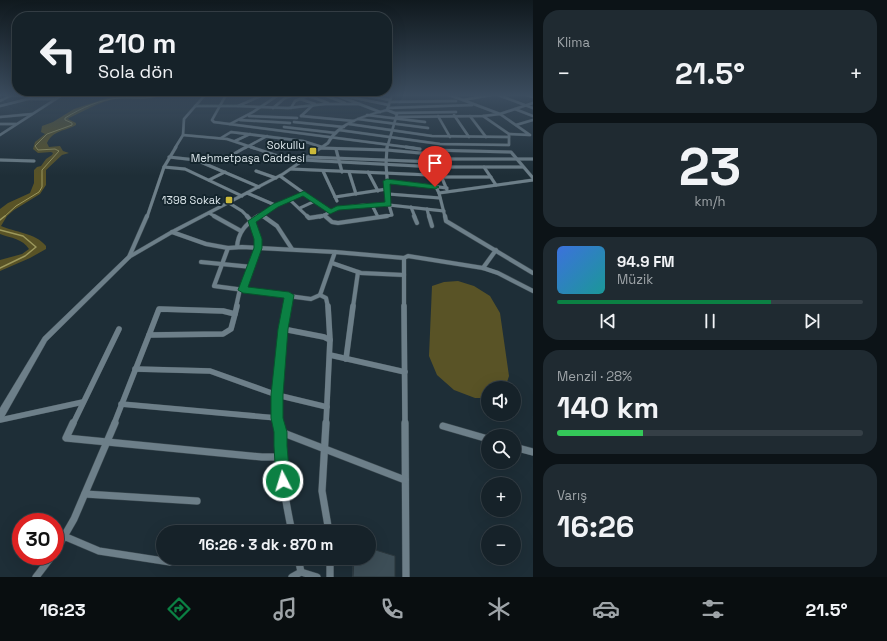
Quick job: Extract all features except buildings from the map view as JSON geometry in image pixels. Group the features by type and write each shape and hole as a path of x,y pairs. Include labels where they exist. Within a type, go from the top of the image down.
{"street":[{"path":"0,135 20,122"},
{"path":"129,257 152,205 164,167 183,135 184,122"},
{"path":"218,122 420,149"},
{"path":"230,124 234,122"},
{"path":"271,122 294,122 344,127"},
{"path":"0,416 45,339 129,257 172,232 280,176 328,143 331,137 338,131 353,122"},
{"path":"374,122 428,128"},
{"path":"425,122 432,136 431,143"},
{"path":"441,122 450,137"},
{"path":"459,122 468,137"},
{"path":"475,122 486,137"},
{"path":"284,127 389,136 431,143 509,145 509,136 500,126 493,122"},
{"path":"512,122 531,134 533,137"},
{"path":"516,125 526,122"},
{"path":"279,130 290,123"},
{"path":"0,124 17,124"},
{"path":"349,124 391,131 450,137 526,136 531,134"},
{"path":"324,215 332,222 338,223 392,215 387,189 386,159 387,144 394,124"},
{"path":"256,135 261,128"},
{"path":"221,138 229,132 303,141 321,148 387,150 431,154"},
{"path":"235,141 250,134"},
{"path":"183,135 221,138 235,141 298,163"},
{"path":"232,155 267,136"},
{"path":"418,141 421,153"},
{"path":"425,142 447,190"},
{"path":"336,149 342,172"},
{"path":"429,150 511,152 533,179"},
{"path":"169,157 196,160 259,187"},
{"path":"308,157 434,160 533,159"},
{"path":"0,160 34,161"},
{"path":"303,160 437,167 523,167"},
{"path":"429,166 430,175 439,193 446,221 496,250 533,274"},
{"path":"164,167 185,169 242,196"},
{"path":"484,167 496,185"},
{"path":"291,169 430,175"},
{"path":"256,171 276,178"},
{"path":"323,171 336,199 387,189"},
{"path":"209,180 225,172"},
{"path":"349,172 356,194"},
{"path":"368,172 378,191"},
{"path":"280,176 330,212"},
{"path":"442,177 491,177"},
{"path":"439,193 447,190 496,185 533,179"},
{"path":"387,181 447,190"},
{"path":"247,193 275,205"},
{"path":"236,247 241,231 252,221 275,205 304,193"},
{"path":"388,194 440,198"},
{"path":"289,200 300,208 309,218 315,219 337,208 372,205 389,205 444,211"},
{"path":"300,208 315,201"},
{"path":"148,335 223,334 231,329 242,290 258,248 258,239 252,221 242,211 229,202"},
{"path":"372,205 378,217"},
{"path":"411,207 417,223"},
{"path":"427,209 432,226"},
{"path":"209,213 241,231"},
{"path":"261,214 277,226 292,249"},
{"path":"172,232 218,247 292,249 404,258 408,256 483,268 498,272 533,291"},
{"path":"228,247 214,286 311,299 320,295 335,252"},
{"path":"483,268 496,250"},
{"path":"404,258 406,577"},
{"path":"201,262 252,267"},
{"path":"332,263 358,272 404,275"},
{"path":"346,358 358,272"},
{"path":"289,295 283,329 277,395 277,418 281,432 281,457 284,493 291,525"},
{"path":"320,295 326,298 329,309 330,340 322,491 327,525"},
{"path":"64,540 107,442 159,309 223,311 235,314"},
{"path":"119,329 66,438 262,457 281,457"},
{"path":"283,329 324,337 330,340"},
{"path":"330,355 405,372"},
{"path":"135,369 210,370 277,395 327,407"},
{"path":"0,420 83,402"},
{"path":"121,404 277,418"},
{"path":"443,426 481,437"},
{"path":"281,432 405,480"},
{"path":"521,449 533,452"},
{"path":"84,494 197,502"},
{"path":"66,537 99,551 156,560"},
{"path":"36,577 45,565"},
{"path":"300,565 301,572"},
{"path":"330,565 330,577"},
{"path":"292,577 301,572 317,577"}],"shaded area":[{"path":"53,122 76,123 76,125 72,127 56,133 47,143 49,147 60,146 63,151 69,153 62,155 46,170 46,185 40,194 14,210 7,216 1,226 37,238 46,246 46,249 30,258 0,271 0,260 22,254 29,249 20,241 0,234 0,209 8,203 30,193 34,183 34,170 41,166 53,153 38,153 33,149 35,142 45,134 41,132 42,126"},
{"path":"458,281 474,286 490,296 500,313 509,376 507,381 481,381 481,398 475,398 454,390 437,375 429,356 432,286 444,282"}],"waterway":[{"path":"4,217 16,206 39,192 42,187 42,170 59,151 55,149 38,150 35,146 47,134 72,125 72,123 69,122"},
{"path":"0,220 5,216"},
{"path":"0,230 23,236 36,247 25,256 0,268"}],"place":[{"name":"Sokullu Mehmetpaşa Caddesi","path":"313,151"},
{"name":"1398 Sokak","path":"229,200"}],"route":[{"path":"283,481 280,446 281,432 277,418 277,395 283,329 289,295 243,290 258,248 258,239 252,221 275,205 304,193 330,212 337,208 378,204 389,205 387,181 435,187"}]}
